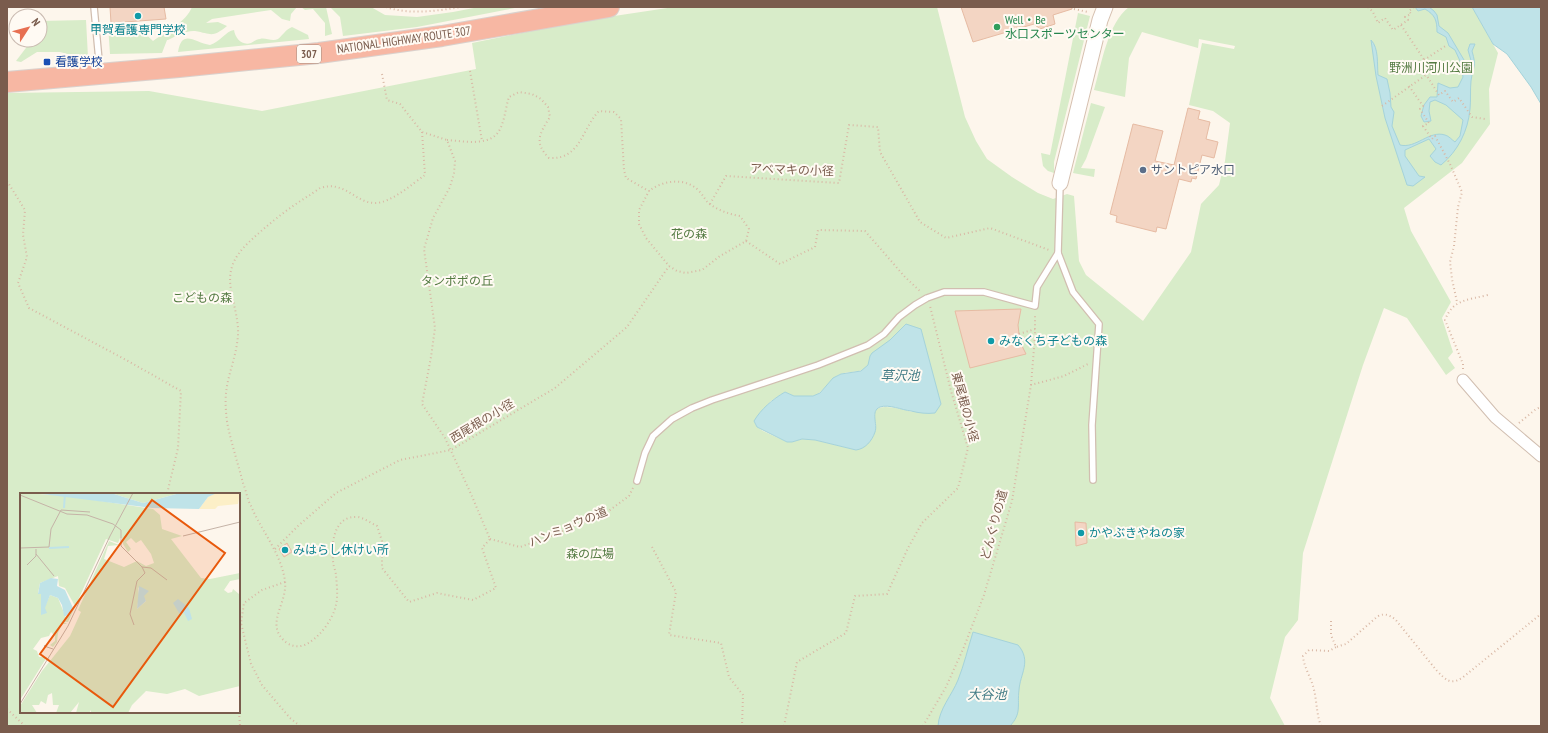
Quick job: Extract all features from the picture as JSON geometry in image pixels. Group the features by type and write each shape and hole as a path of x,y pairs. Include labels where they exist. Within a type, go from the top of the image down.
{"highway":[{"name":"NATIONAL HIGHWAY ROUTE 307","path":"7,82 320,53 442,36 609,7"}],"street":[{"path":"1060,183 1100,20 1099,10"},
{"path":"1464,380 1495,417 1541,456"}],"lane":[{"path":"94,7 100,74"},
{"path":"1060,183 1058,253 1073,292 1099,324 1092,426 1093,480"},
{"path":"637,481 646,452 653,436 672,419 692,408 818,365 868,344 884,334 899,317 915,305 927,298 944,292 984,292 1035,306 1037,287 1058,253"}],"path":[{"path":"386,7 394,10 430,12 461,7"},
{"path":"1368,7 1373,12 1378,23 1385,18 1393,30 1408,20 1405,17 1411,14 1409,11 1414,7"},
{"path":"1074,9 1099,10"},
{"path":"1401,25 1424,60"},
{"path":"1447,45 1424,60 1425,61 1420,65 1439,95 1445,91 1453,102 1459,98 1472,117 1485,119"},
{"path":"470,71 482,141"},
{"path":"382,74 387,100 400,104 422,132 447,140 474,143 494,136 501,128 509,97 519,92 532,94 541,99 548,107 550,118 542,129 539,141 541,150 549,158 556,159 573,151 581,140 594,116 599,111 614,112 620,119 626,178 649,191"},
{"path":"1382,106 1426,75"},
{"path":"1409,86 1423,106 1420,109 1429,123 1423,126 1432,138 1435,136 1450,164 1462,192 1458,207 1454,246 1450,262 1457,302"},
{"name":"アベマキの小径","path":"710,204 726,176 839,183 849,125 878,127 880,152 920,222 946,238 990,228 1058,253"},
{"path":"422,132 425,175 393,198 376,203 367,202 345,189 335,187 320,188 293,206 248,243 237,254 231,268 229,278 238,329 237,345 226,394 227,424 250,506 275,549 285,582 285,594 276,621 280,635 288,644 299,647 308,644 317,637 328,623 336,607 337,591 333,561 333,538 337,526 346,518 359,517 377,526 382,541 382,568 409,602 437,593 473,600 496,588 482,548 490,539 445,438 422,404 432,357 435,328 424,248 432,218 450,187 454,173 455,161 447,140"},
{"path":"7,181 25,210 23,235 27,257 18,283 29,308 181,391 178,448 167,493"},
{"path":"669,182 684,182 698,190 710,204 724,213 740,216 749,229 746,241 720,256 702,270 686,273 677,271 669,266 646,238 639,224 639,210 649,191 656,185 669,182"},
{"path":"746,241 780,264 815,247 818,230 865,231 905,277 927,298"},
{"name":"西尾根の小径","path":"275,549 298,526 336,493 400,460 451,450 555,388 627,327 669,266"},
{"path":"1464,380 1463,364 1445,320 1448,312 1457,302 1488,295"},
{"name":"東尾根の小径","path":"784,726 797,662 846,633 855,596 887,594 908,548 922,524 958,488 968,448 927,298"},
{"name":"どんぐりの道","path":"923,726 946,687 964,647 984,594 1012,501 1031,385 1035,306"},
{"path":"1019,334 1035,329"},
{"path":"1031,385 1064,376 1096,360"},
{"path":"1510,430 1536,409 1541,407"},
{"name":"ハンミョウの道","path":"490,539 520,547 549,537 610,510 629,496 637,481"},
{"path":"652,547 676,592 669,635 722,643 729,677 743,695 742,726"},
{"path":"285,582 262,590 244,603 241,623 251,664 262,685 290,718 300,726"},
{"path":"1321,726 1317,717 1313,687 1304,664 1303,656 1309,650 1329,651 1346,644 1378,616 1383,614 1390,615 1395,619 1437,671 1450,682 1456,682 1541,614"},
{"path":"1331,621 1331,635 1336,647"},
{"path":"7,709 25,726"},
{"path":"239,713 240,726"}],"green space":[{"path":"192,7 297,7 291,14 290,21 282,19 271,10 212,19 206,23 218,22 227,26 215,34 188,31 167,40 162,53 110,54 108,25 131,25 138,27 153,41 180,22"},
{"path":"301,7 326,7 332,34 325,36 325,23 313,9 305,10"},
{"path":"330,7 371,7 385,15 417,17 479,7 520,7 417,27 343,36 340,17"},
{"name":"こどもの森","path":"674,7 937,7 965,117 976,141 987,159 1038,193 1053,199 1067,194 1074,196 1079,261 1086,275 1143,321 1191,252 1201,204 1219,185 1225,161 1230,123 1213,111 1189,105 1202,43 1234,49 1235,46 1199,39 1198,48 1142,32 1129,58 1125,97 1094,90 1106,45 1116,23 1129,7 1472,7 1498,53 1489,89 1490,124 1462,163 1404,208 1411,231 1451,302 1442,318 1453,352 1448,358 1455,368 1446,375 1407,318 1384,308 1363,365 1303,553 1298,620 1285,637 1270,698 1285,726 7,726 7,93 149,91 262,111 476,69 472,43 581,21","holes":["870,361 913,412 888,407 879,408 876,410 874,418 876,426 856,450 815,440 802,439 787,442 763,431 757,427 754,421 771,401 785,392 794,396 816,395 837,376 861,370 865,368"]},
{"path":"1078,13 1090,16 1054,162 1054,173 1048,171 1043,166 1041,153 1050,155"},
{"path":"86,20 88,57 79,57 60,52 37,52 21,62 16,61 26,48 48,48 48,21"},
{"path":"292,27 308,35 309,39 178,52 183,40 186,39 210,45 217,42 228,32 234,30 240,41 248,44 257,39 278,39"},
{"path":"1091,103 1105,107 1086,159 1081,168 1095,169 1094,177 1073,173"}],"water":[{"path":"1415,7 1429,7 1434,11 1437,15 1439,26 1448,33 1467,65 1472,64 1468,50 1470,44 1475,44 1472,51 1474,64 1471,81 1469,117 1461,140 1457,147 1441,165 1435,162 1430,156 1436,149 1429,139 1405,150 1405,156 1419,176 1425,177 1413,186 1407,185 1385,118 1376,76 1371,40 1374,43 1376,52 1378,75 1387,79 1391,107 1394,112 1392,126 1400,145 1406,146 1439,134 1449,137 1455,142 1460,136 1463,120 1446,105 1435,100 1430,102 1429,111 1431,121 1424,122 1421,116 1424,105 1430,97 1437,97 1438,83 1450,88 1458,87 1463,77 1460,61 1455,50 1449,46 1446,37 1437,32 1437,24 1431,13 1425,9 1418,11"},
{"path":"1472,7 1541,7 1541,104 1531,87 1507,54 1493,44"},
{"name":"草沢池","path":"906,324 921,329 941,404 935,413 920,413 887,406 880,407 875,411 876,429 872,438 868,444 856,450 815,440 802,439 787,442 757,427 754,421 764,408 785,392 794,396 813,396 820,393 833,378 841,374 861,371 868,365 872,353 890,340"},
{"name":"大谷池","path":"973,632 1018,645 1022,651 1025,662 1019,690 1018,713 1010,726 938,726 943,708 960,674"}],"building":[{"name":"甲賀看護専門学校","path":"110,7 164,7 166,19 111,23"},
{"name":"Well・Be 水口スポーツセンター","path":"961,7 1072,7 1072,9 1053,15 1055,24 1040,29 1034,24 973,42"},
{"name":"サントピア水口","path":"1188,108 1200,111 1198,119 1210,122 1206,139 1218,142 1214,158 1202,155 1196,179 1192,178 1191,182 1179,179 1166,229 1157,227 1156,232 1116,222 1117,216 1110,214 1133,124 1163,131 1155,161 1174,165"},
{"name":"みなくち子どもの森","path":"1021,309 1018,325 1019,334 1021,344 1026,354 970,368 955,311"},
{"name":"かやぶきやねの家","path":"1075,522 1086,523 1087,543 1076,546"},
{"name":"みはらし休けい所","path":"287,543 292,552 284,557 279,549"}],"place":[{"name":"甲賀看護専門学校","path":"138,16"},
{"name":"Well・Be 水口スポーツセンター","path":"997,27"},
{"name":"看護学校","path":"47,62"},
{"name":"サントピア水口","path":"1143,170"},
{"name":"みなくち子どもの森","path":"991,341"},
{"name":"かやぶきやねの家","path":"1081,533"},
{"name":"みはらし休けい所","path":"285,550"}],"park label":[{"name":"野洲川河川公園","path":"1431,68"},
{"name":"花の森","path":"689,234"},
{"name":"タンポポの丘","path":"457,281"},
{"name":"森の広場","path":"590,554"}]}
